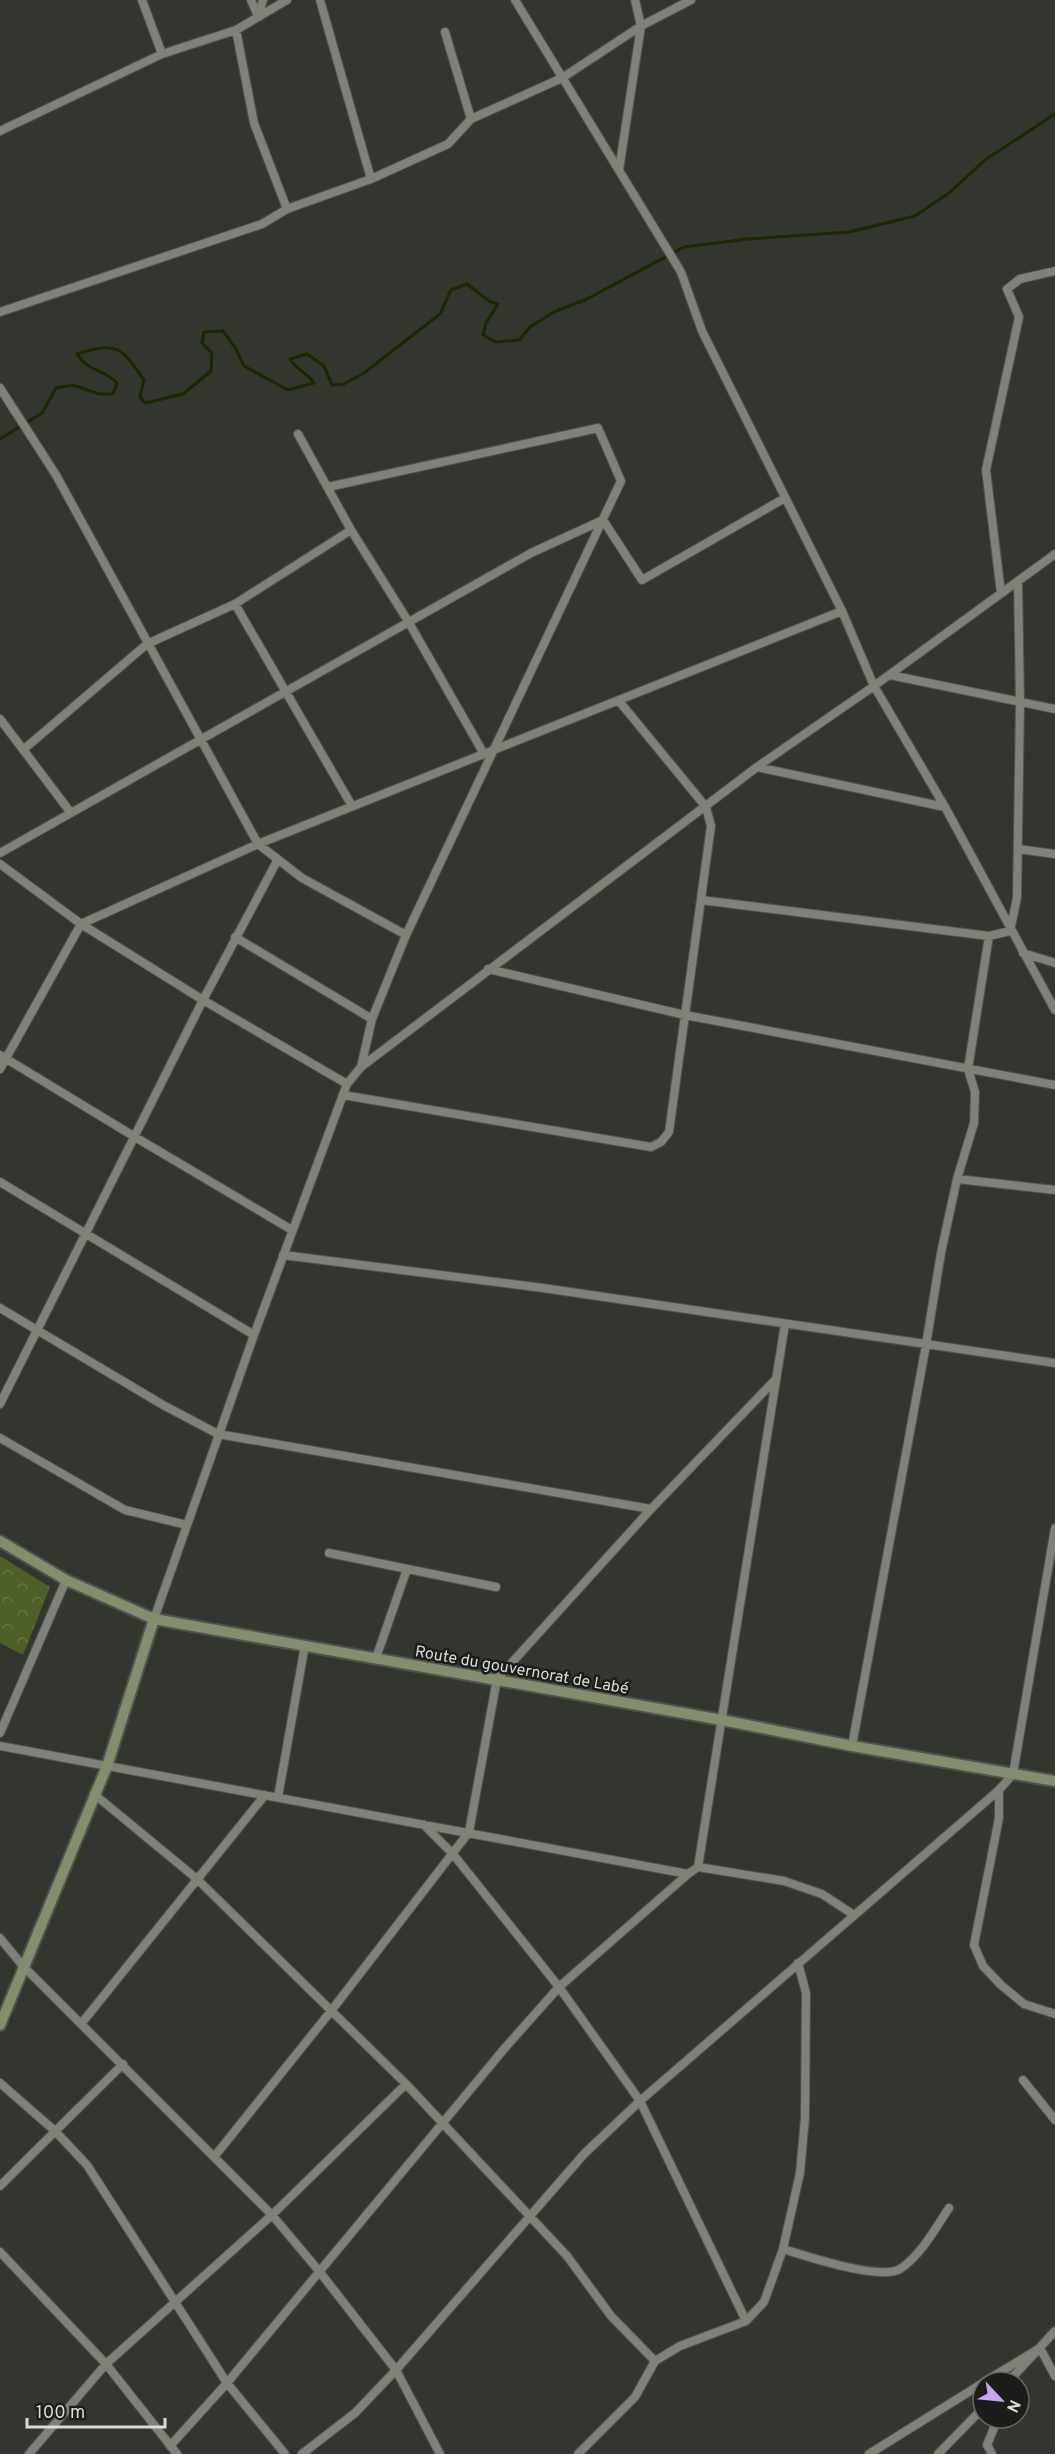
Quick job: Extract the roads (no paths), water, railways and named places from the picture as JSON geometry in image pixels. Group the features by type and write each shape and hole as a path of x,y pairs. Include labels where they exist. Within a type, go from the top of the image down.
{"street":[{"path":"142,0 162,54"},
{"path":"251,0 258,16"},
{"path":"258,16 263,0"},
{"path":"0,131 162,54 236,30 287,0"},
{"path":"320,0 371,179"},
{"path":"515,0 681,272 702,331 842,611 874,686 945,807 1010,931 1055,1010"},
{"path":"619,170 641,26 635,0"},
{"path":"0,312 262,224 287,209 371,179 448,144 471,119 562,78 641,26 691,0"},
{"path":"236,30 254,123 287,209"},
{"path":"445,32 471,119"},
{"path":"1001,593 986,470 1018,317 1007,289 1020,279 1055,271"},
{"path":"0,388 56,475 258,844 277,861 302,878 406,935"},
{"path":"327,488 598,428 621,481 488,753 406,935 372,1019 360,1067"},
{"path":"298,434 351,530 488,753"},
{"path":"603,520 642,580 785,498"},
{"path":"0,853 531,553 603,520"},
{"path":"23,750 147,644 235,604 351,530"},
{"path":"0,2025 107,1766 154,1619 218,1434 347,1084 360,1067 757,767 890,675 1055,554"},
{"path":"1010,931 1017,898 1020,703 1018,581"},
{"path":"235,604 352,806"},
{"path":"0,1069 3,1056 81,924 258,844 842,611"},
{"path":"890,675 1055,709"},
{"path":"343,1095 651,1147 661,1142 669,1132 711,826 706,807 619,700"},
{"path":"0,719 71,813"},
{"path":"757,767 945,807"},
{"path":"1018,849 1055,854"},
{"path":"0,1404 235,937 277,861"},
{"path":"0,864 81,924 203,1000 347,1084"},
{"path":"701,900 989,936 1010,931"},
{"path":"852,1746 941,1253 957,1179 974,1123 975,1092 968,1069 989,936"},
{"path":"235,937 372,1019"},
{"path":"1023,953 1055,963"},
{"path":"488,969 685,1015 1055,1085"},
{"path":"3,1056 292,1230"},
{"path":"957,1179 1055,1190"},
{"path":"0,1182 254,1335"},
{"path":"283,1255 543,1288 1055,1363"},
{"path":"0,1308 163,1405 218,1434 651,1509"},
{"path":"698,1867 785,1324"},
{"path":"214,2157 470,1832 497,1679 651,1509 776,1379"},
{"path":"0,1438 125,1510 187,1525"},
{"path":"302,2454 355,2413 396,2370 584,2154 640,2101 999,1790 1014,1774 1051,1582 1055,1528"},
{"name":"Route du gouvernorat de Labé","path":"0,1541 66,1580 154,1619 1055,1781"},
{"path":"329,1553 496,1587"},
{"path":"376,1658 407,1569"},
{"path":"0,1733 66,1580"},
{"path":"278,1797 305,1645"},
{"path":"0,1746 688,1874"},
{"path":"999,1790 999,1818 974,1945 982,1966 1001,1985 1024,2004 1055,2014"},
{"path":"94,1794 197,1879 406,2084 567,2256 611,2316 655,2361"},
{"path":"81,2024 265,1795"},
{"path":"423,1824 453,1854 559,1987 640,2101 746,2321"},
{"path":"170,2446 227,2383 504,2049 559,1987 688,1874 698,1867 784,1881 822,1894 854,1915"},
{"path":"0,1938 23,1966 272,2215 396,2370 440,2454"},
{"path":"578,2454 635,2397 655,2361 680,2346 746,2321 764,2302 783,2249 800,2173 805,2118 806,1993 798,1963"},
{"path":"0,2186 123,2064"},
{"path":"1023,2080 1055,2120"},
{"path":"0,2083 55,2131 87,2165 227,2383 285,2454"},
{"path":"29,2454 106,2364 272,2215 406,2084"},
{"path":"783,2249 863,2271 897,2271 916,2256 949,2208"},
{"path":"0,2252 106,2364 177,2454"},
{"path":"1019,2370 1055,2331"},
{"path":"1040,2348 1055,2376"},
{"path":"1004,2370 1040,2348"},
{"path":"869,2454 971,2390"},
{"path":"938,2454 971,2420"},
{"path":"992,2454 987,2445 993,2430"}],"waterway":[{"path":"0,439 42,413 56,388 73,385 99,394 113,394 117,383 86,364 77,354 101,348 110,348 123,354 144,380 140,397 145,403 183,394 211,371 212,353 202,343 204,332 223,331 236,349 244,366 288,390 314,383 290,359 307,354 324,366 332,385 344,384 364,373 440,314 451,290 467,284 489,301 498,304 486,323 483,335 496,342 519,340 530,327 554,312 587,299 684,247 748,239 849,232 915,216 949,193 985,160 1055,114"}]}
